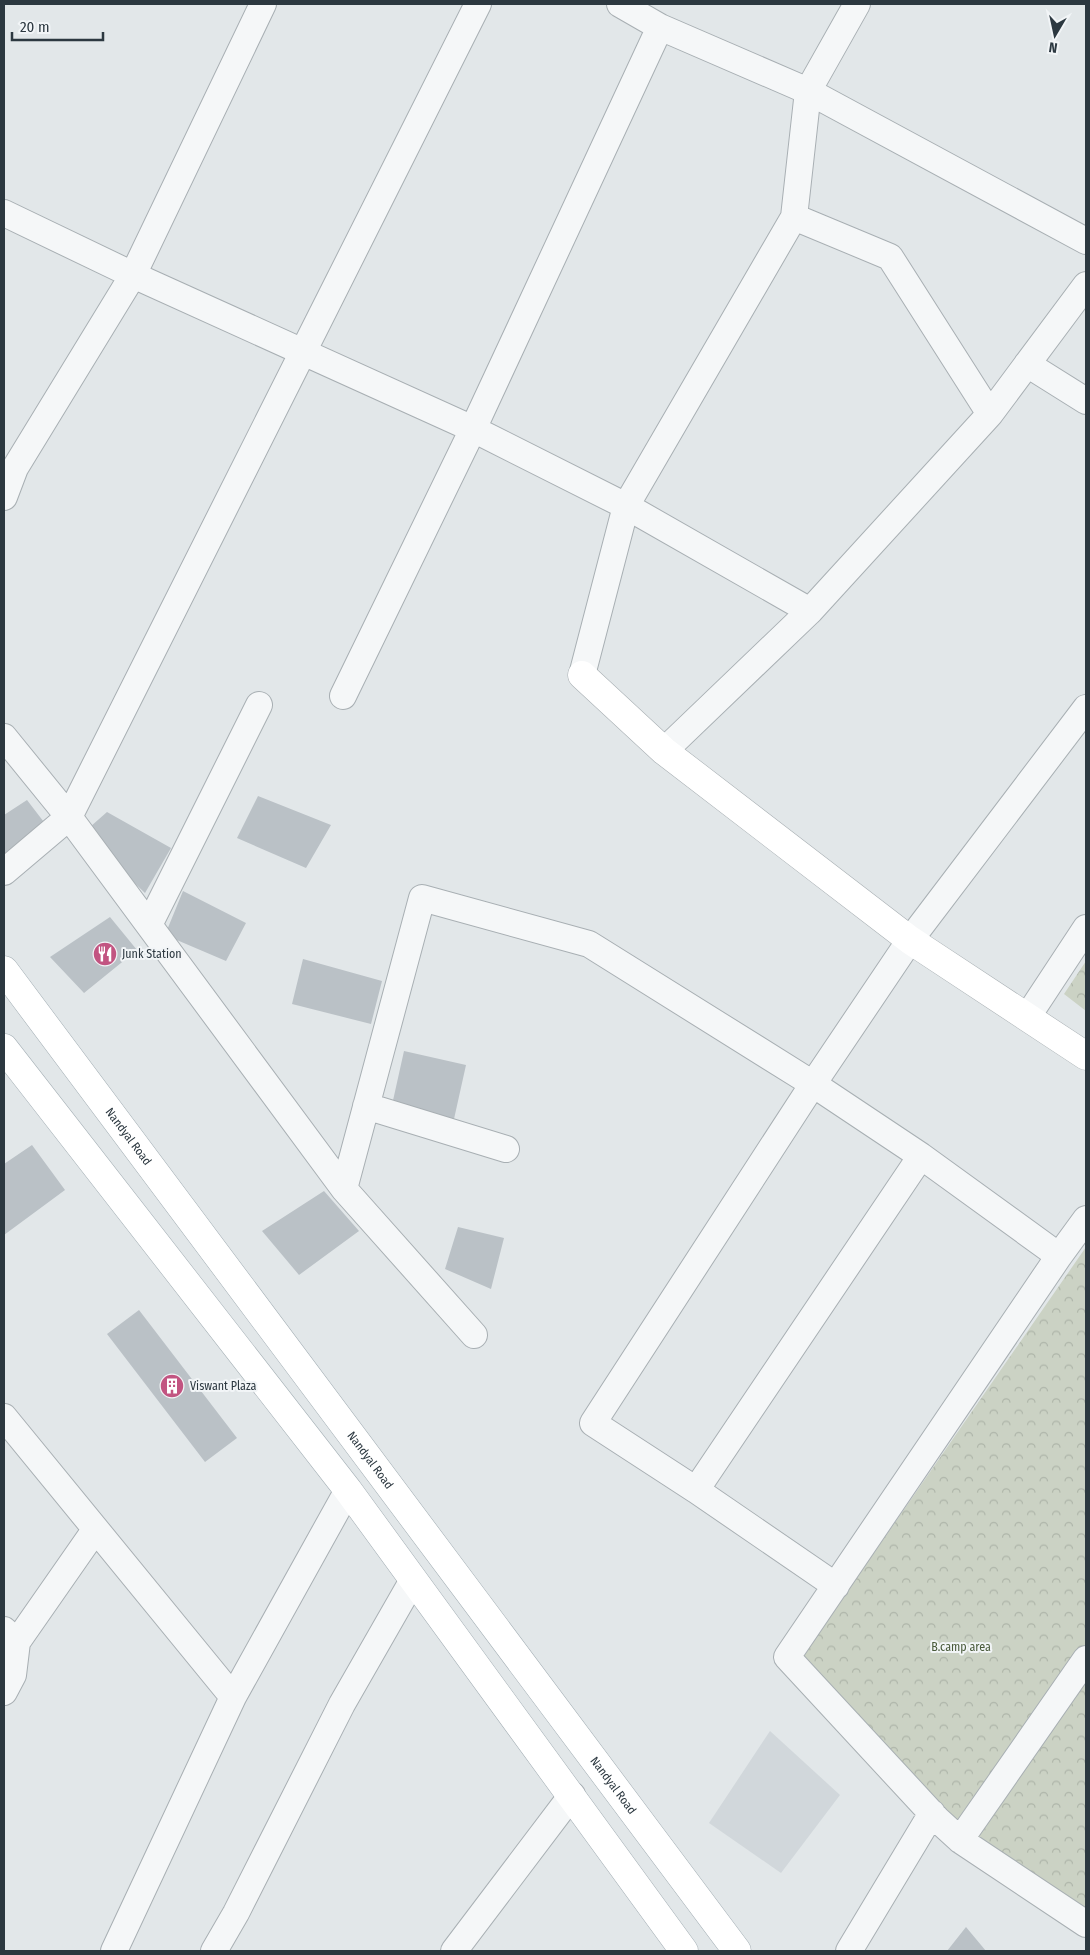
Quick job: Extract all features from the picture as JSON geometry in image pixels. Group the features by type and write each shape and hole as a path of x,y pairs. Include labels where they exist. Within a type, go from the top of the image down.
{"main road":[{"path":"582,675 664,751 910,940 1086,1056"},
{"name":"Nandyal Road","path":"4,970 737,1951"},
{"path":"4,1048 348,1490 684,1951"}],"street":[{"path":"4,497 15,468 134,275 263,4"},
{"path":"4,872 69,817 478,4"},
{"path":"620,4 660,27 808,91 1086,241"},
{"path":"582,675 626,506 794,217 808,91 857,4"},
{"path":"343,696 473,429 660,27"},
{"path":"4,213 303,353 473,429 626,506 810,611"},
{"path":"794,217 890,257 990,414"},
{"path":"664,751 810,611 990,414 1086,285"},
{"path":"1027,364 1086,401"},
{"path":"149,925 259,705"},
{"path":"836,1586 696,1490 593,1423 813,1084 910,940 1086,708"},
{"path":"4,737 69,817 344,1189 474,1335"},
{"path":"344,1189 422,898 589,944 813,1084 921,1156 1059,1256"},
{"path":"1028,1016 1086,928"},
{"path":"366,1106 506,1149"},
{"path":"696,1490 921,1156"},
{"path":"1086,1219 787,1657 932,1813 960,1840 1086,1924"},
{"path":"4,1417 233,1697"},
{"path":"114,1951 233,1697 348,1490"},
{"path":"4,1692 13,1675 10,1636 95,1530"},
{"path":"214,1951 236,1913 342,1704 412,1580"},
{"path":"960,1840 1086,1659"},
{"path":"454,1951 572,1796"},
{"path":"849,1951 932,1813"}],"shaded area":[{"path":"770,1731 840,1795 781,1873 709,1823"}],"green space":[{"path":"1086,961 1086,1011 1064,994"},
{"name":"B.camp area","path":"1086,1247 1086,1910 960,1827 801,1658"}],"building":[{"path":"258,796 331,825 306,868 237,838"},
{"path":"27,800 50,830 4,863 4,815"},
{"path":"107,812 171,848 145,893 124,873 90,827"},
{"path":"183,891 246,923 226,961 165,935"},
{"path":"110,917 137,950 84,993 50,957"},
{"path":"303,959 382,981 371,1024 292,1004"},
{"path":"404,1051 466,1065 454,1119 392,1105"},
{"path":"32,1145 65,1190 4,1235 4,1164"},
{"path":"324,1191 359,1231 299,1275 262,1231"},
{"path":"458,1227 504,1238 491,1289 445,1269"},
{"name":"Viswant Plaza","path":"139,1310 237,1438 205,1462 107,1334"},
{"path":"966,1927 986,1951 947,1951"}],"place":[{"name":"Junk Station","path":"105,954"},
{"name":"Viswant Plaza","path":"172,1386"}]}
